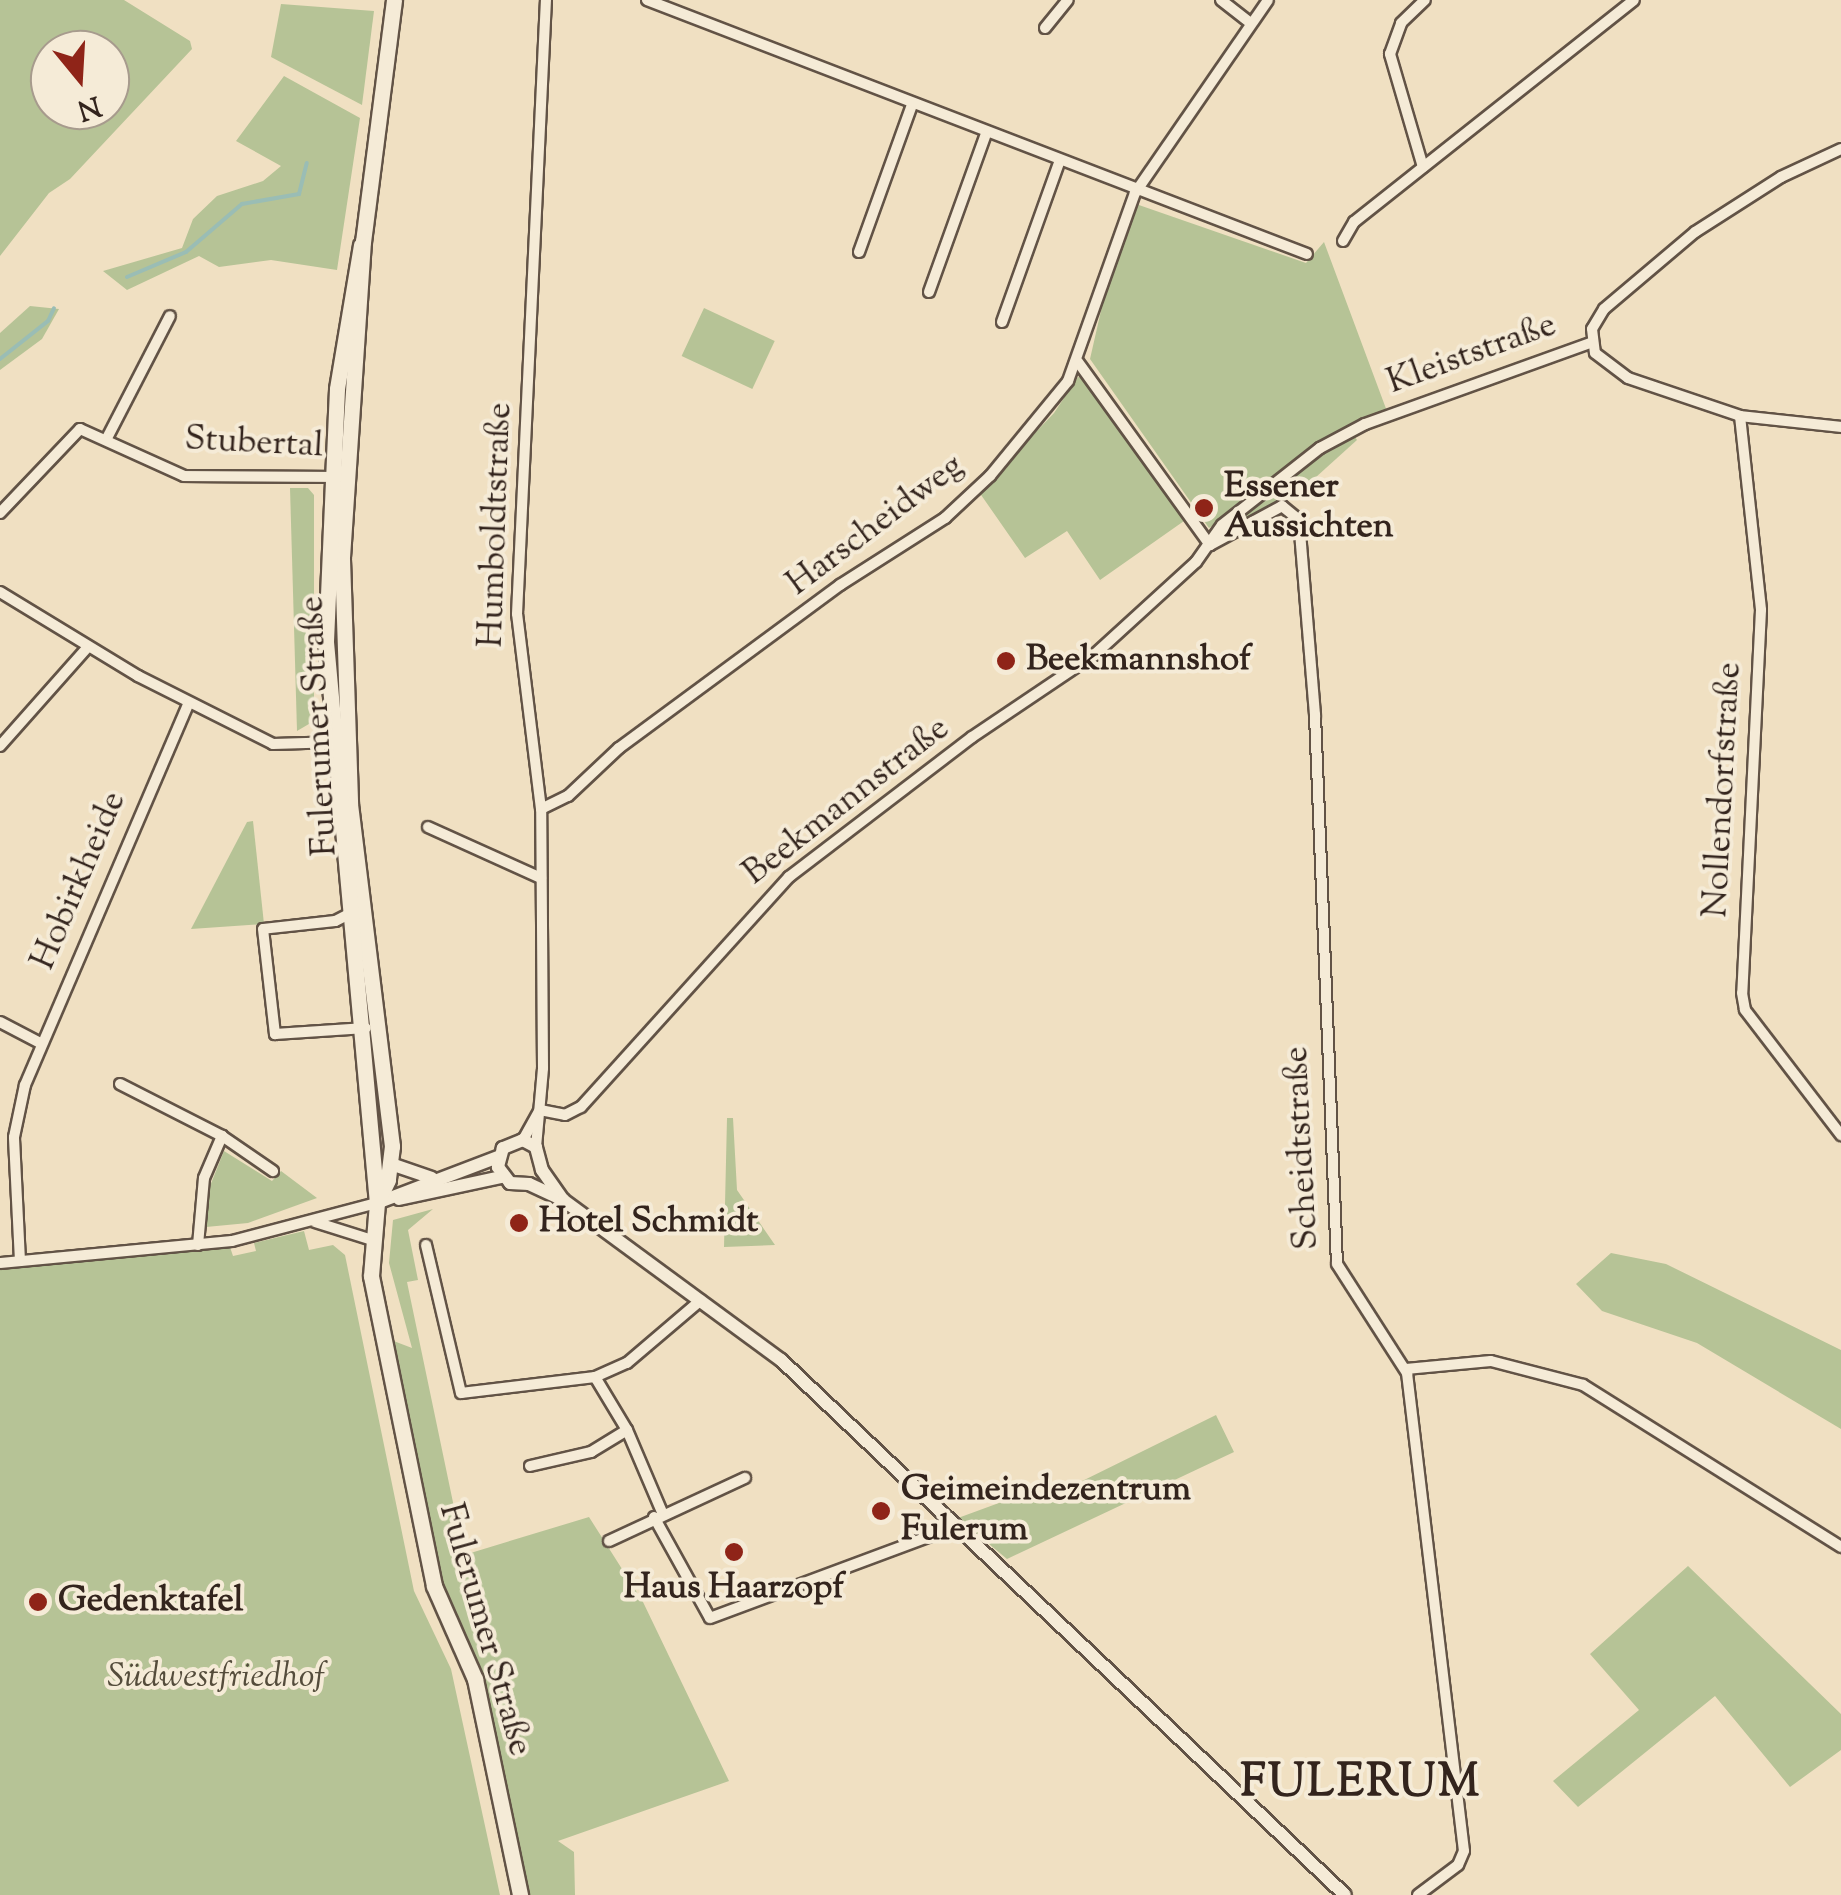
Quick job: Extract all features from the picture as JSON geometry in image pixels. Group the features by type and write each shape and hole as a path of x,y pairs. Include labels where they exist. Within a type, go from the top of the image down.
{"main road":[{"name":"Fulerumer Straße","path":"394,0 363,241 353,265 337,477 338,742 348,917 376,1203 372,1240 379,1327 434,1586 474,1679 520,1895"},
{"name":"Fulerumer Straße","path":"338,742 381,1034 391,1164 376,1203"}],"street":[{"name":"Humboldtstraße","path":"546,0 518,614 541,808 540,1110 530,1143 542,1170 563,1200"},
{"path":"647,0 1136,193 1306,254"},
{"path":"1045,28 1068,0"},
{"path":"1221,0 1250,23"},
{"name":"Harscheidweg","path":"541,808 583,784 619,748 958,508 1042,417 1078,362 1136,193 1268,0"},
{"path":"1423,167 1390,54 1401,23 1424,0"},
{"path":"1342,241 1354,222 1634,0"},
{"path":"859,252 912,105"},
{"path":"928,292 986,134"},
{"name":"Kleiststraße","path":"1841,150 1781,177 1695,232 1596,318 1593,342 1612,370 1740,416 1841,427"},
{"path":"1002,322 1059,163"},
{"path":"0,513 80,429 107,438 170,316"},
{"name":"Kleiststraße","path":"1372,422 1593,342"},
{"path":"1078,362 1210,545"},
{"name":"Nollendorfstraße","path":"1740,416 1761,610 1742,993 1746,1010 1841,1135"},
{"name":"Beekmannstraße","path":"540,1110 565,1115 581,1107 788,877 972,737 1094,655 1210,545 1222,525 1320,448 1372,422"},
{"name":"Stubertal","path":"107,438 184,476 337,477"},
{"name":"Scheidtstraße","path":"1210,545 1282,506 1299,520 1313,680 1337,1264 1406,1369 1464,1851 1458,1865 1418,1895"},
{"path":"0,592 88,648 272,744 338,742"},
{"path":"0,746 88,648"},
{"name":"Hobirkheide","path":"20,1261 14,1137 42,1044 189,703"},
{"path":"428,827 541,878"},
{"path":"363,905 348,917 264,928 274,1034 360,1025 381,1034"},
{"path":"0,1022 42,1044"},
{"path":"120,1084 222,1136 273,1171"},
{"path":"198,1245 204,1178 222,1136"},
{"path":"0,1263 198,1245 309,1221 502,1177 498,1157 503,1148 530,1143"},
{"path":"376,1203 498,1157"},
{"path":"391,1164 434,1179"},
{"path":"529,1184 542,1170"},
{"name":"Humboldtstraße","path":"502,1177 563,1200 781,1360 1345,1895"},
{"path":"309,1221 372,1240"},
{"path":"426,1246 461,1393 595,1378 627,1363 702,1300"},
{"path":"1406,1369 1491,1362 1583,1386 1841,1547"},
{"path":"595,1378 627,1430 658,1515 710,1618 955,1528"},
{"path":"530,1466 591,1452 627,1430"},
{"path":"609,1541 745,1478"}],"green space":[{"path":"0,0 124,0 190,41 192,49 130,115 130,30 30,30 30,130 116,130 70,179 49,193 0,256"},
{"path":"281,4 374,11 362,105 271,57"},
{"path":"284,76 360,118 337,270 271,260 219,267 199,256 127,290 103,271 182,248 193,219 217,196 263,181 281,166 236,141"},
{"path":"1136,204 1306,263 1324,242 1388,414 1362,423 1209,528 1090,359 1108,280"},
{"path":"30,306 59,309 42,339 0,370 0,333"},
{"path":"704,308 775,341 752,389 682,356"},
{"path":"1078,377 1088,379 1184,521 1100,580 1067,531 1025,558 979,492 1054,413"},
{"path":"1351,431 1357,440 1305,487 1230,533 1229,523"},
{"path":"290,488 308,488 314,495 314,721 297,731"},
{"path":"253,821 264,924 191,929 247,822"},
{"path":"727,1118 733,1118 737,1190 775,1245 724,1247"},
{"path":"224,1151 272,1181 281,1171 317,1198 248,1223 206,1227 210,1186"},
{"path":"433,1209 408,1230 418,1280 407,1282 464,1555 589,1517 643,1602 729,1781 558,1841 574,1852 575,1895 527,1895 482,1679 440,1583 391,1340 412,1348 389,1263 393,1220"},
{"name":"Südwestfriedhof","path":"304,1231 309,1250 333,1245 345,1255 414,1591 451,1669 500,1895 0,1895 0,1268 230,1247 233,1256 256,1251 254,1243"},
{"path":"1611,1253 1666,1264 1841,1350 1841,1429 1697,1343 1602,1311 1576,1284"},
{"path":"1216,1415 1234,1452 1007,1559 958,1518 1021,1495 1068,1488"},
{"path":"1688,1566 1841,1714 1841,1750 1790,1787 1715,1696 1578,1807 1553,1781 1639,1710 1590,1654"}],"waterway":[{"path":"127,277 186,252 242,204 299,194 307,163"},
{"path":"0,359 48,321 54,308"}],"place":[{"name":"Essener Aussichten","path":"1204,508"},
{"name":"Beekmannshof","path":"1006,661"},
{"name":"Hotel Schmidt","path":"519,1223"},
{"name":"Geimeindezentrum Fulerum","path":"881,1511"},
{"name":"Haus Haarzopf","path":"734,1552"},
{"name":"Gedenktafel","path":"38,1602"}],"district":[{"name":"FULERUM","path":"1361,1785"}]}
